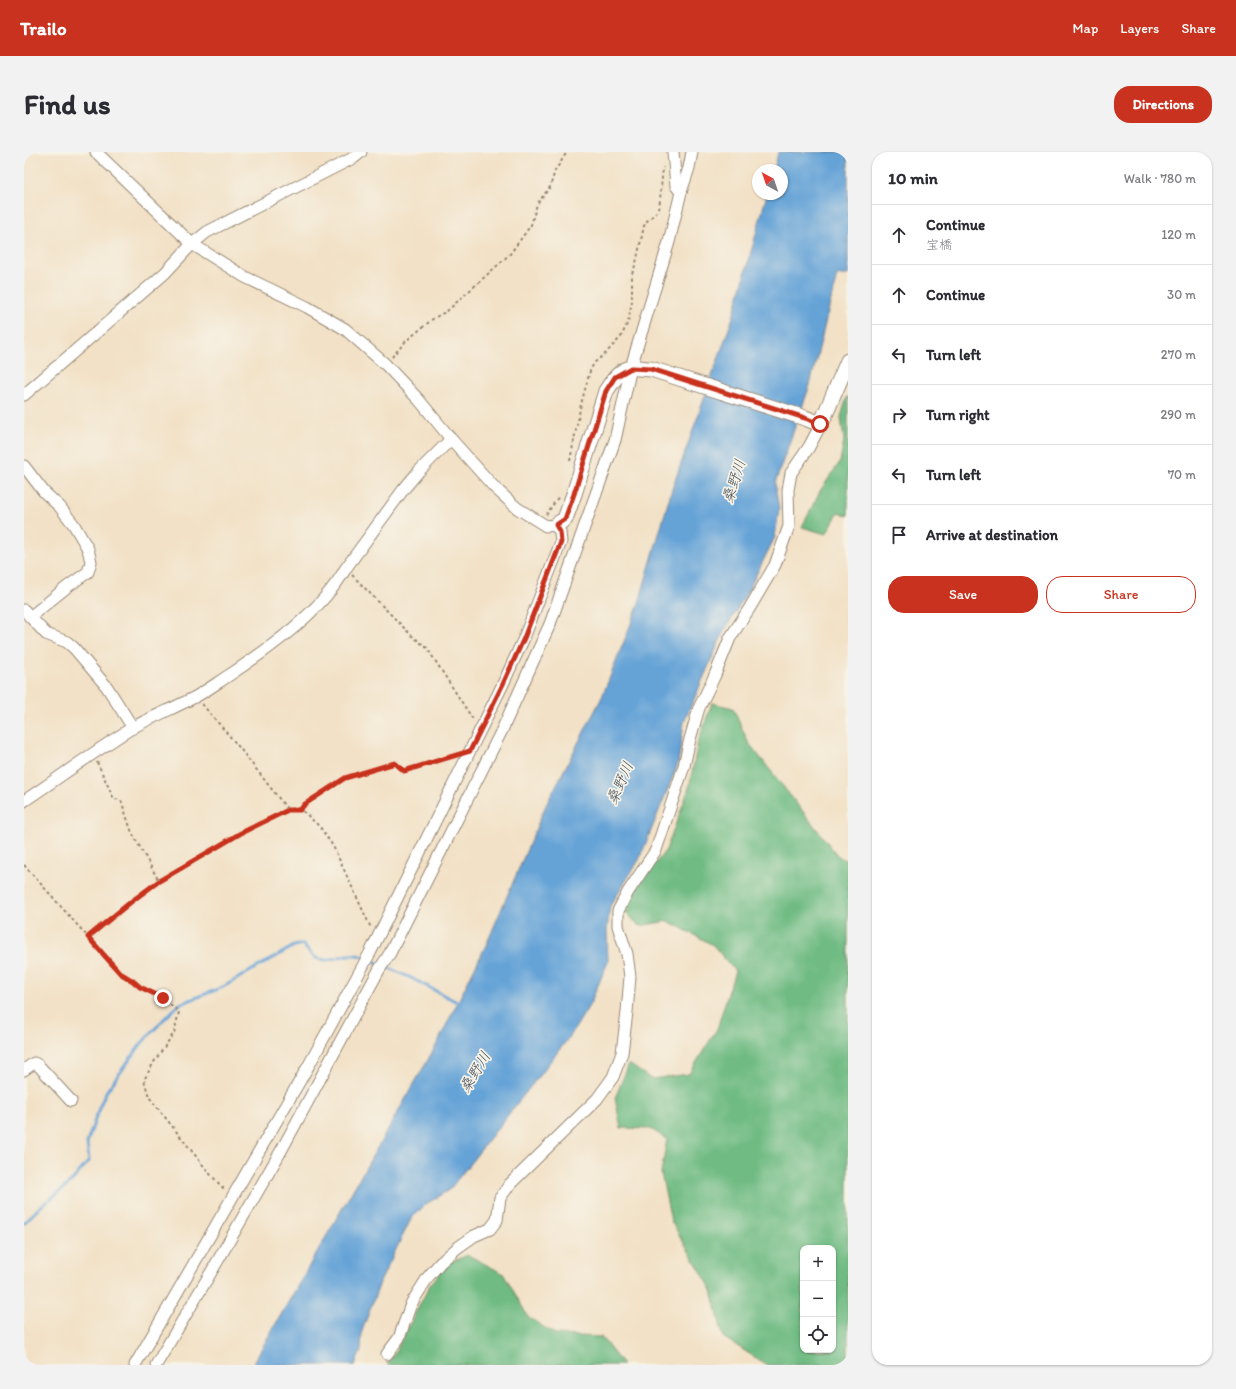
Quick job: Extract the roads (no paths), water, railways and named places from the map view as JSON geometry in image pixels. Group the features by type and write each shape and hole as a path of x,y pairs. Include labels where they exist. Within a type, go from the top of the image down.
{"street":[{"path":"96,152 192,244 245,276 307,307 346,329 385,364 420,400 451,439 494,487 517,508 546,526 556,525 565,519 606,391 615,377 631,368 651,369 820,424"},
{"path":"24,395 166,273 192,244 207,232 355,157 361,152"},
{"path":"673,152 676,186 681,192"},
{"path":"156,1365 281,1151 379,970 390,953 502,730 550,624 616,440 631,368 667,249 692,152"},
{"path":"387,1354 399,1338 411,1304 428,1277 440,1263 457,1248 474,1236 490,1229 497,1220 500,1198 510,1184 597,1099 613,1077 622,1053 630,977 627,954 618,926 618,911 628,892 656,850 684,766 699,708 715,675 730,638 775,565 789,526 788,490 791,473 808,447 820,424 848,361"},
{"path":"24,802 90,755 133,728 196,696 261,654 289,631 316,607 340,579 346,568 403,490 419,471 451,439"},
{"path":"24,466 44,492 60,507 74,525 88,549 92,562 88,572 27,614 46,634 67,642 74,648 107,687 133,728"},
{"path":"135,1365 309,1065 379,936 524,638 561,542 560,532 556,525"},
{"path":"24,1070 34,1063 38,1065 71,1101"}],"water":[{"name":"桑野川","path":"778,152 848,152 848,275 837,275 810,385 775,483 779,509 775,537 748,591 724,631 684,722 678,764 639,860 610,906 607,930 608,962 590,1004 571,1035 450,1189 425,1205 411,1219 381,1280 362,1331 361,1351 355,1365 252,1365 437,1044 487,943 546,805 602,697 638,606 672,489 733,317 765,200 788,200 788,164 775,164"}],"waterway":[{"path":"24,1223 40,1207 69,1184 89,1161 87,1143 106,1092 141,1044 180,1004 223,987 294,946 302,944 314,957 322,960 351,955 364,957"},
{"path":"369,959 411,978 461,1004"}]}
